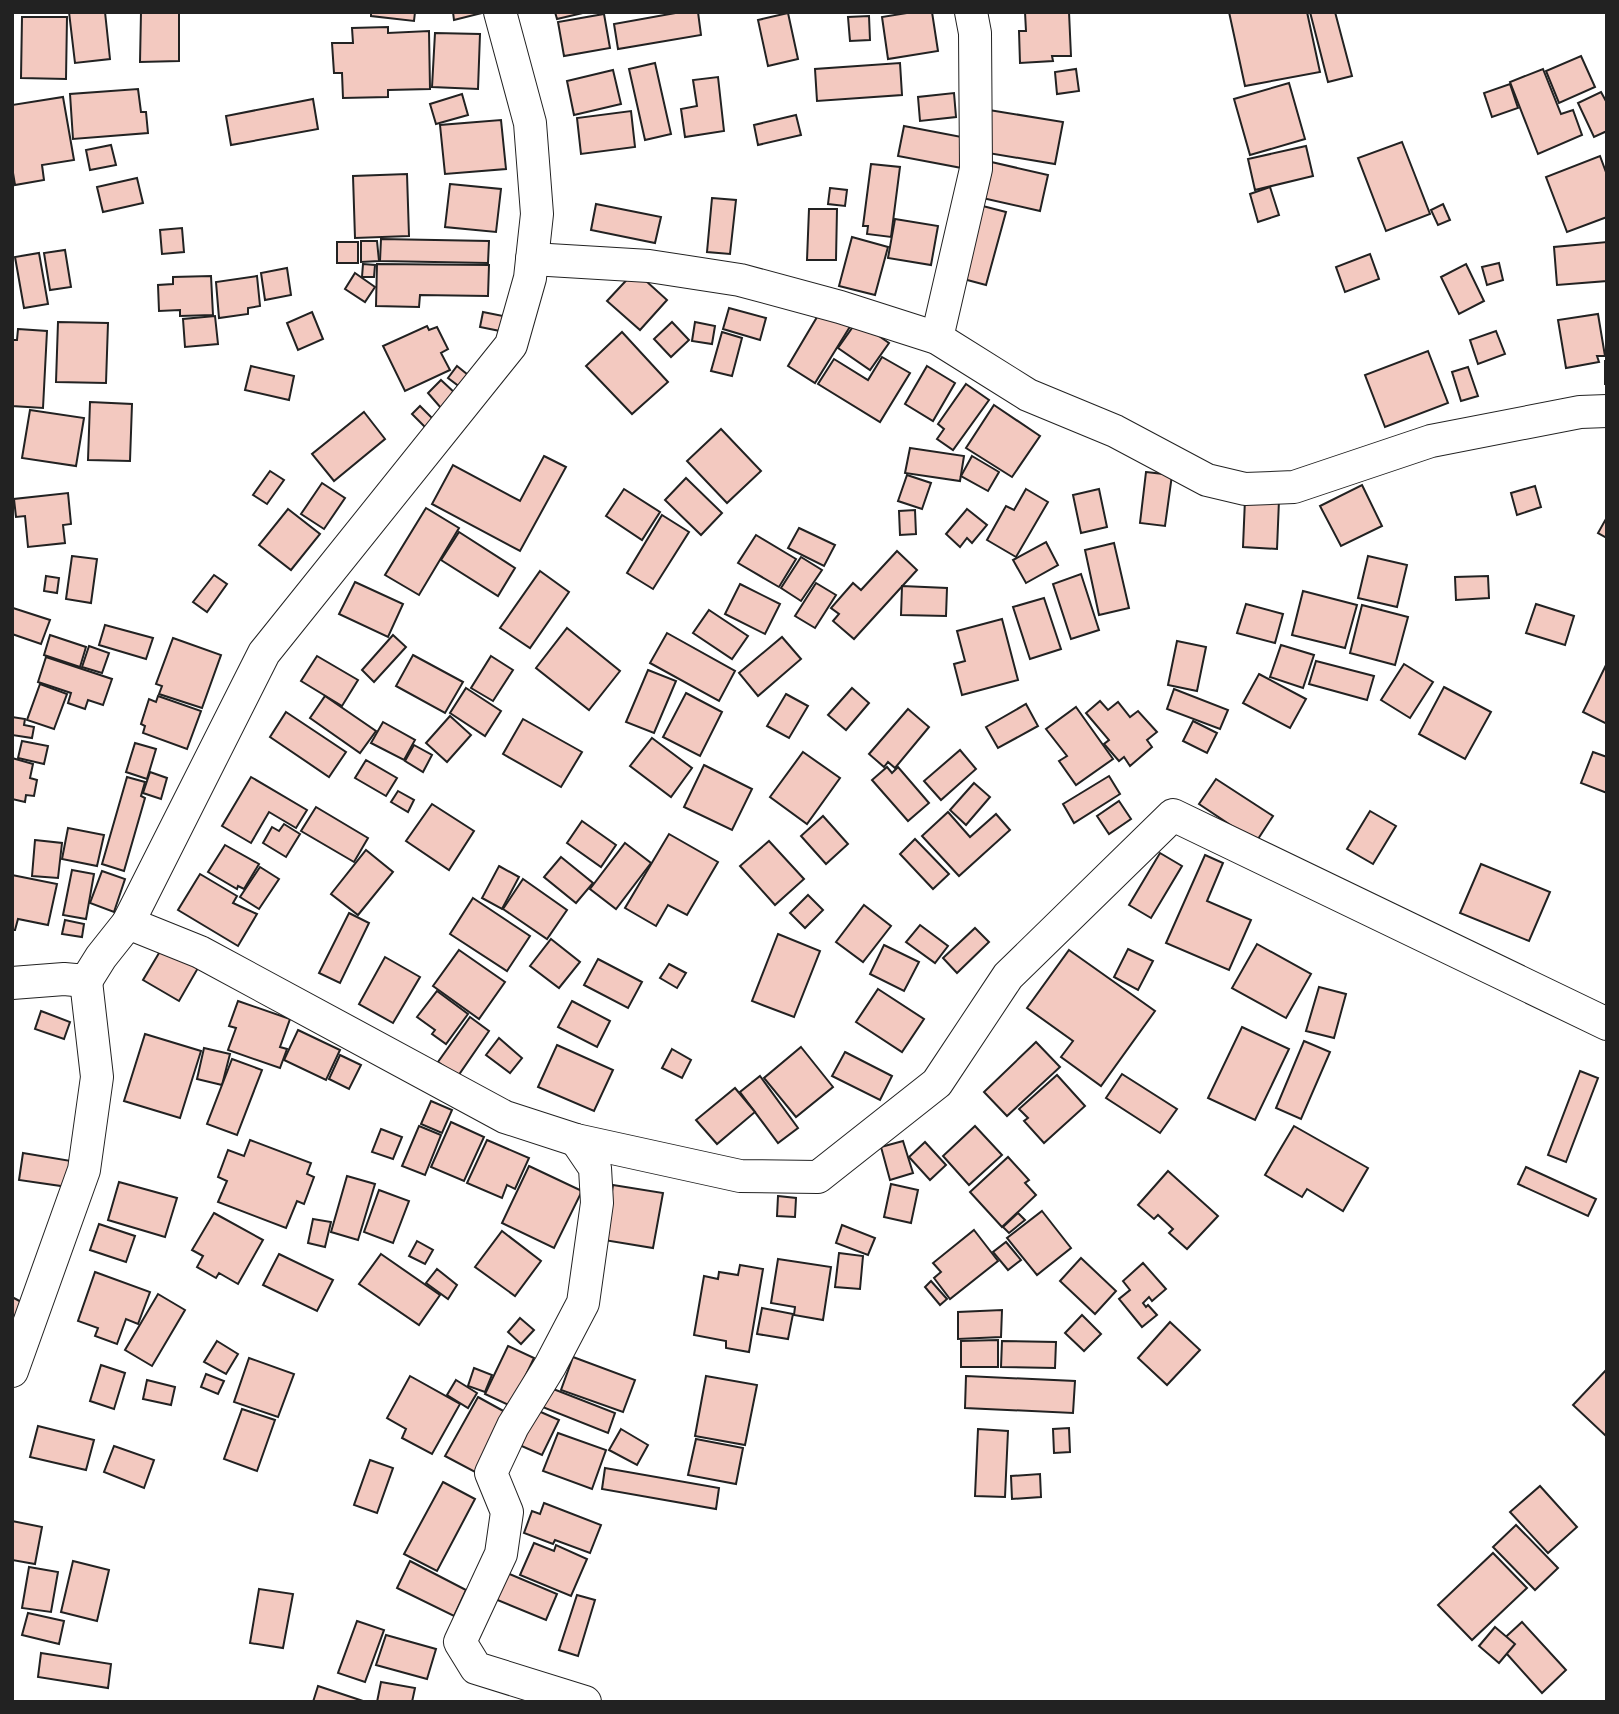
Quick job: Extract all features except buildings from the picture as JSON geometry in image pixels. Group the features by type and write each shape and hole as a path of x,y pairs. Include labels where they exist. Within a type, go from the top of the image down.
{"street":[{"path":"12,1371 84,1170 97,1077 86,981 128,923 264,653 511,345 530,278 537,214 530,123 499,12"},
{"path":"937,338 976,169 975,33 971,12"},
{"path":"532,259 649,266 740,280 840,307 937,338 1028,395 1115,431 1207,480 1245,489 1294,487 1431,441 1580,412 1607,411"},
{"path":"128,923 200,952 505,1117 576,1140 740,1176 818,1177 937,1083 1007,976 1173,815 1607,1024"},
{"path":"12,983 64,979 86,981"},
{"path":"576,1140 595,1168 597,1203 583,1303 550,1366 513,1426 491,1473 507,1512 501,1554 460,1642 476,1668 585,1702"}]}
